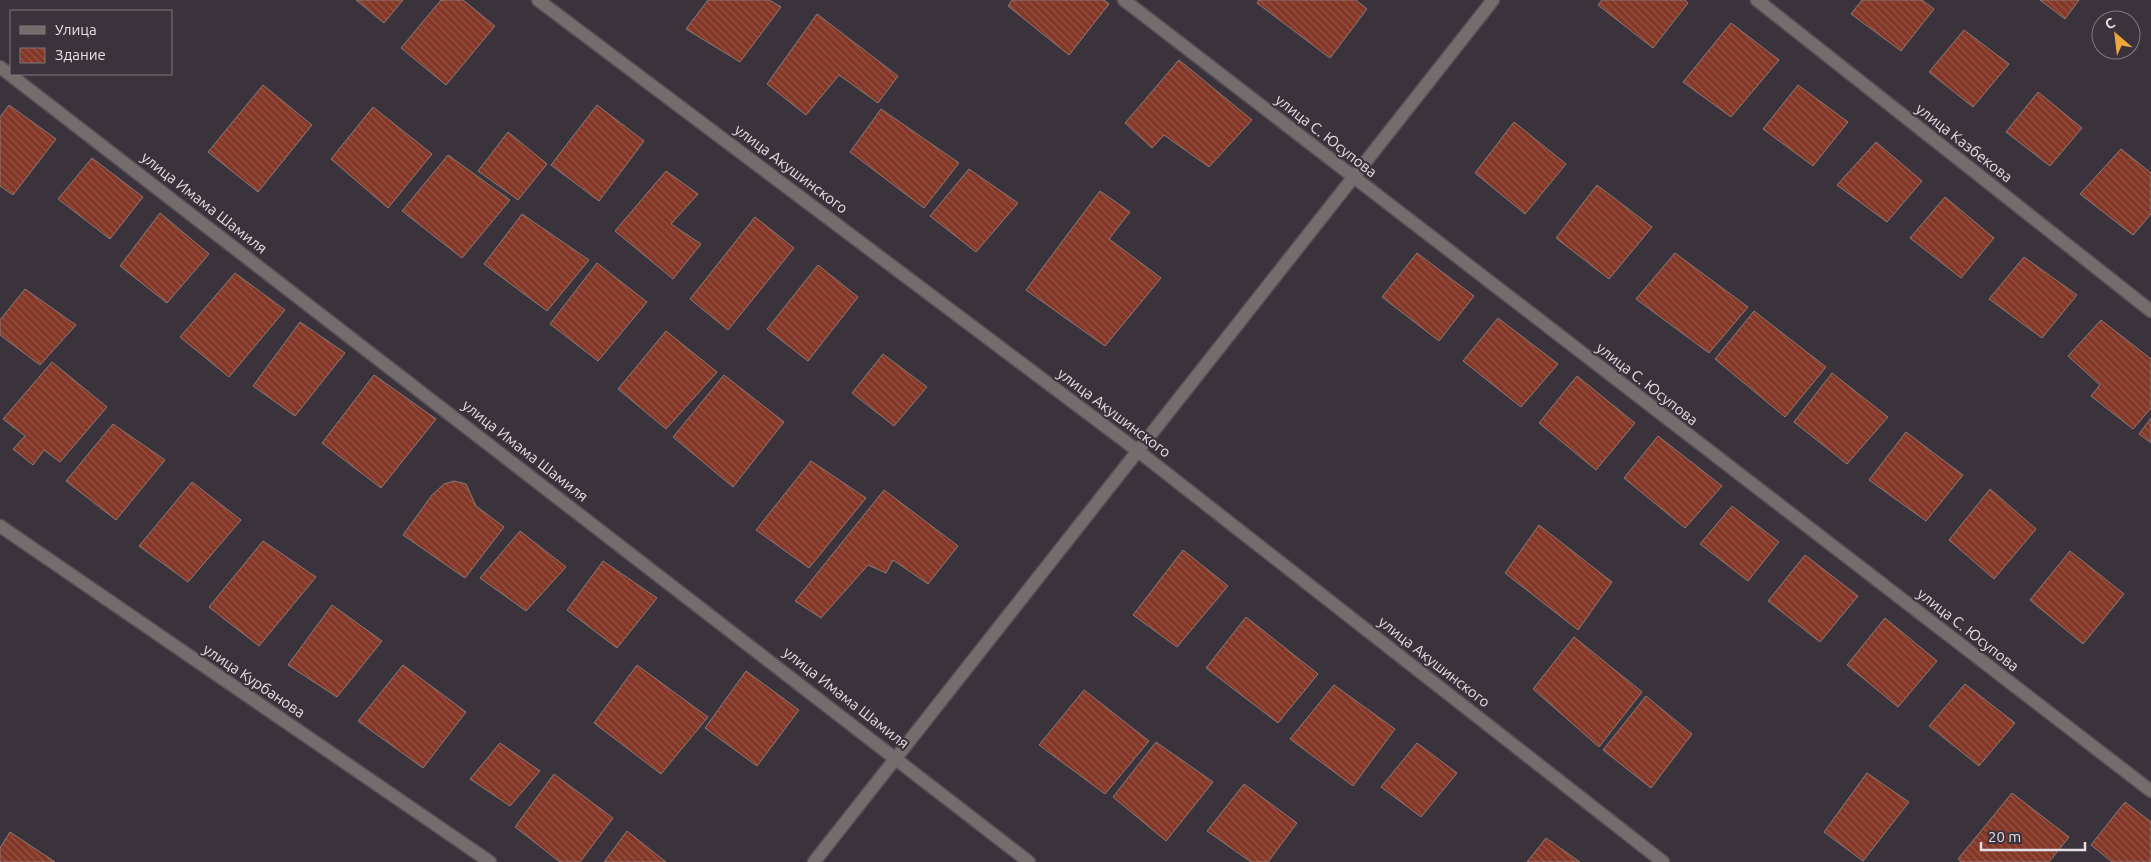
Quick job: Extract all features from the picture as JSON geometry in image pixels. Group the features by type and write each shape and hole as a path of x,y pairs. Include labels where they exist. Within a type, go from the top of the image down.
{"street":[{"name":"улица Акушинского","path":"538,0 1138,451 1663,862"},
{"name":"улица С. Юсупова","path":"1124,0 2151,792"},
{"path":"814,862 1493,0"},
{"name":"улица Казбекова","path":"1757,0 2151,311"},
{"name":"улица Имама Шамиля","path":"0,66 10,74"},
{"name":"улица Имама Шамиля","path":"12,75 896,757 1029,862"},
{"name":"улица Курбанова","path":"0,526 490,862"}],"building":[{"path":"356,0 403,0 384,23"},
{"path":"441,0 463,0 495,26 446,85 401,48"},
{"path":"708,0 769,0 781,7 740,62 686,29"},
{"path":"1012,0 1104,0 1109,4 1069,55 1008,6"},
{"path":"1259,0 1356,0 1367,9 1330,58 1257,3"},
{"path":"1602,0 1685,0 1688,3 1653,48 1598,5"},
{"path":"1862,0 1922,0 1934,9 1901,51 1851,14"},
{"path":"2040,0 2079,0 2065,19"},
{"path":"817,14 898,76 878,103 839,75 806,115 767,84"},
{"path":"1731,23 1779,60 1731,117 1683,82"},
{"path":"1964,30 2009,64 1973,107 1929,72"},
{"path":"1179,60 1252,120 1209,167 1164,135 1152,148 1125,123"},
{"path":"263,85 312,125 258,192 208,152"},
{"path":"1798,85 1848,122 1813,166 1763,129"},
{"path":"2038,92 2082,128 2050,166 2006,132"},
{"path":"9,105 56,139 13,195 0,186 0,117"},
{"path":"597,105 644,141 599,201 551,165"},
{"path":"373,107 432,154 388,208 331,159"},
{"path":"881,109 959,163 924,208 850,152"},
{"path":"1514,122 1566,164 1525,214 1475,173"},
{"path":"508,132 547,164 518,200 478,171"},
{"path":"1876,142 1922,181 1887,222 1837,185"},
{"path":"2121,149 2151,173 2151,214 2133,235 2080,194"},
{"path":"448,155 510,200 462,258 402,211"},
{"path":"92,158 143,197 110,239 58,199"},
{"path":"969,169 1018,203 976,252 930,216"},
{"path":"666,171 698,194 671,224 701,244 673,279 615,231"},
{"path":"1597,185 1652,227 1609,279 1556,238"},
{"path":"1100,191 1130,212 1109,239 1161,278 1105,346 1026,290"},
{"path":"1945,197 1994,238 1961,278 1910,238"},
{"path":"160,213 209,254 167,303 120,266"},
{"path":"522,214 589,260 547,311 484,264"},
{"path":"755,217 794,248 728,330 690,299"},
{"path":"1417,253 1474,296 1439,341 1382,297"},
{"path":"1675,253 1748,307 1709,353 1636,299"},
{"path":"2024,257 2077,295 2042,338 1989,299"},
{"path":"597,263 647,302 598,361 550,324"},
{"path":"818,265 858,297 808,361 767,329"},
{"path":"235,273 285,310 229,377 180,337"},
{"path":"25,289 76,325 40,365 0,335 0,320"},
{"path":"1754,311 1826,367 1785,417 1715,359"},
{"path":"1498,318 1558,364 1521,407 1463,361"},
{"path":"2101,320 2151,359 2151,408 2133,429 2091,396 2100,385 2068,356"},
{"path":"300,322 345,353 295,416 253,386"},
{"path":"666,331 717,372 666,429 618,389"},
{"path":"883,354 927,387 894,426 852,393"},
{"path":"52,362 107,407 60,462 44,450 33,465 13,449 25,436 3,419"},
{"path":"1832,373 1888,417 1847,464 1794,422"},
{"path":"374,375 436,419 381,488 322,443"},
{"path":"724,375 784,422 733,487 673,437"},
{"path":"1577,376 1635,423 1596,470 1539,423"},
{"path":"2151,418 2151,443 2139,434"},
{"path":"113,424 165,460 116,520 66,481"},
{"path":"1906,432 1963,475 1926,521 1869,480"},
{"path":"1658,436 1722,486 1685,528 1624,478"},
{"path":"811,461 866,498 809,568 756,530"},
{"path":"454,481 466,484 476,506 504,527 465,578 403,535 432,495 444,484"},
{"path":"192,482 241,520 188,582 139,546"},
{"path":"1990,489 2036,529 1994,579 1949,540"},
{"path":"884,490 958,546 928,584 893,560 886,573 868,565 821,618 795,601"},
{"path":"1732,506 1779,542 1748,581 1700,544"},
{"path":"1539,525 1612,582 1578,630 1505,573"},
{"path":"520,531 566,567 526,611 480,578"},
{"path":"263,541 316,577 259,646 209,607"},
{"path":"1183,550 1228,586 1177,647 1133,615"},
{"path":"2070,551 2124,594 2083,644 2030,600"},
{"path":"1805,555 1858,596 1820,642 1768,601"},
{"path":"603,561 657,598 617,648 567,610"},
{"path":"332,605 382,641 337,697 288,665"},
{"path":"1246,617 1318,674 1278,723 1206,668"},
{"path":"1885,618 1937,661 1898,707 1847,665"},
{"path":"1574,637 1642,692 1599,747 1533,689"},
{"path":"403,665 466,712 423,768 358,721"},
{"path":"637,665 708,717 661,774 594,723"},
{"path":"746,671 799,710 757,766 705,728"},
{"path":"1965,684 2015,723 1979,766 1929,726"},
{"path":"1334,685 1395,729 1353,786 1290,739"},
{"path":"1084,690 1149,741 1105,794 1039,745"},
{"path":"1646,696 1692,734 1651,788 1603,750"},
{"path":"1156,742 1213,782 1166,841 1113,797"},
{"path":"500,743 540,771 510,806 470,779"},
{"path":"1417,743 1457,773 1421,817 1381,787"},
{"path":"1867,773 1909,802 1863,861 1824,832"},
{"path":"554,774 613,818 580,862 560,862 515,827"},
{"path":"1244,784 1297,823 1268,862 1251,862 1207,831"},
{"path":"2012,793 2069,837 2049,862 1961,862 1958,859"},
{"path":"2125,802 2151,822 2151,862 2112,862 2091,845"},
{"path":"627,831 666,862 604,862"},
{"path":"10,832 55,862 0,862 0,848"},
{"path":"1546,838 1580,862 1527,862"}]}
